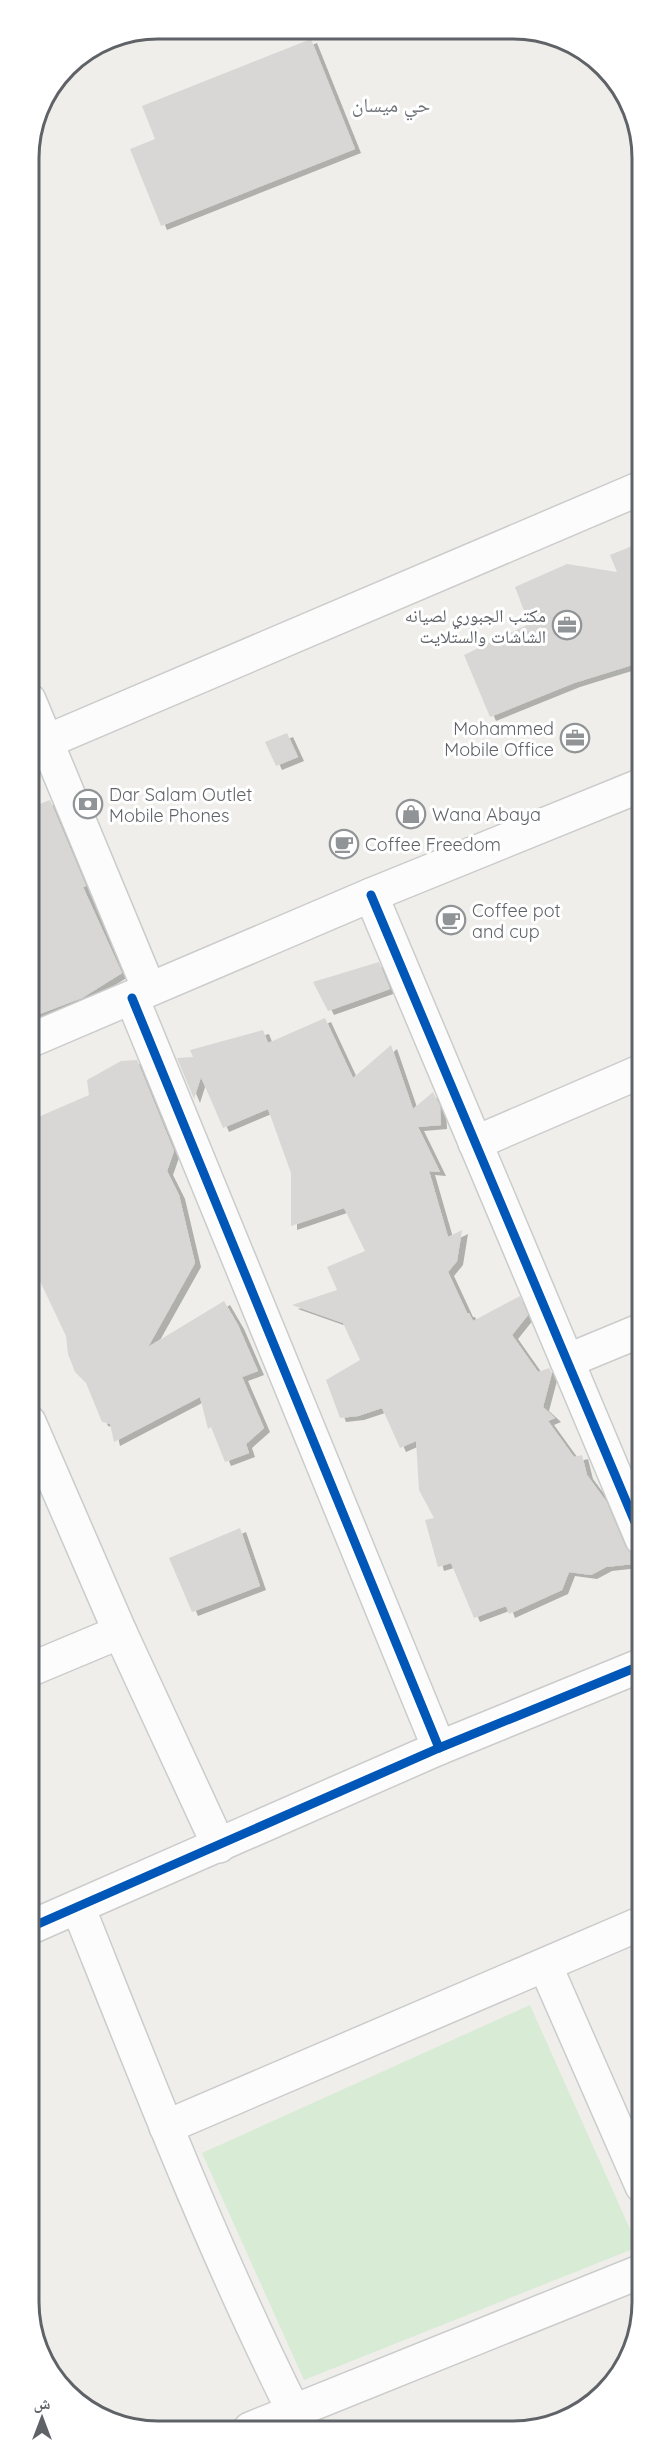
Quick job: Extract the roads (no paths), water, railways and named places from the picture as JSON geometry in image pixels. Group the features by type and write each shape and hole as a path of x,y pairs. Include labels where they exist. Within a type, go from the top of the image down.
{"street":[{"path":"39,746 632,492"},
{"path":"39,748 140,993 439,1748"},
{"path":"39,1037 371,895 632,789"},
{"path":"371,895 632,1515"},
{"path":"475,1143 632,1075"},
{"path":"567,1360 632,1334"},
{"path":"39,1445 120,1632 219,1846"},
{"path":"39,1666 120,1632"},
{"path":"39,1924 439,1748 632,1669"},
{"path":"78,1907 166,2127 264,2354 294,2412"},
{"path":"166,2127 632,1927"},
{"path":"545,1965 632,2163"},
{"path":"271,2421 632,2275"}],"place":[{"name":"مكتب الجبوري لصيانه الشاشات والستلايت","path":"567,625"},
{"name":"Mohammed Mobile Office","path":"575,738"},
{"name":"Dar Salam Outlet Mobile Phones","path":"88,804"},
{"name":"Wana Abaya","path":"411,814"},
{"name":"Coffee Freedom","path":"344,844"},
{"name":"Coffee pot and cup","path":"451,920"}],"district":[{"name":"حي ميسان","path":"391,104"}]}
